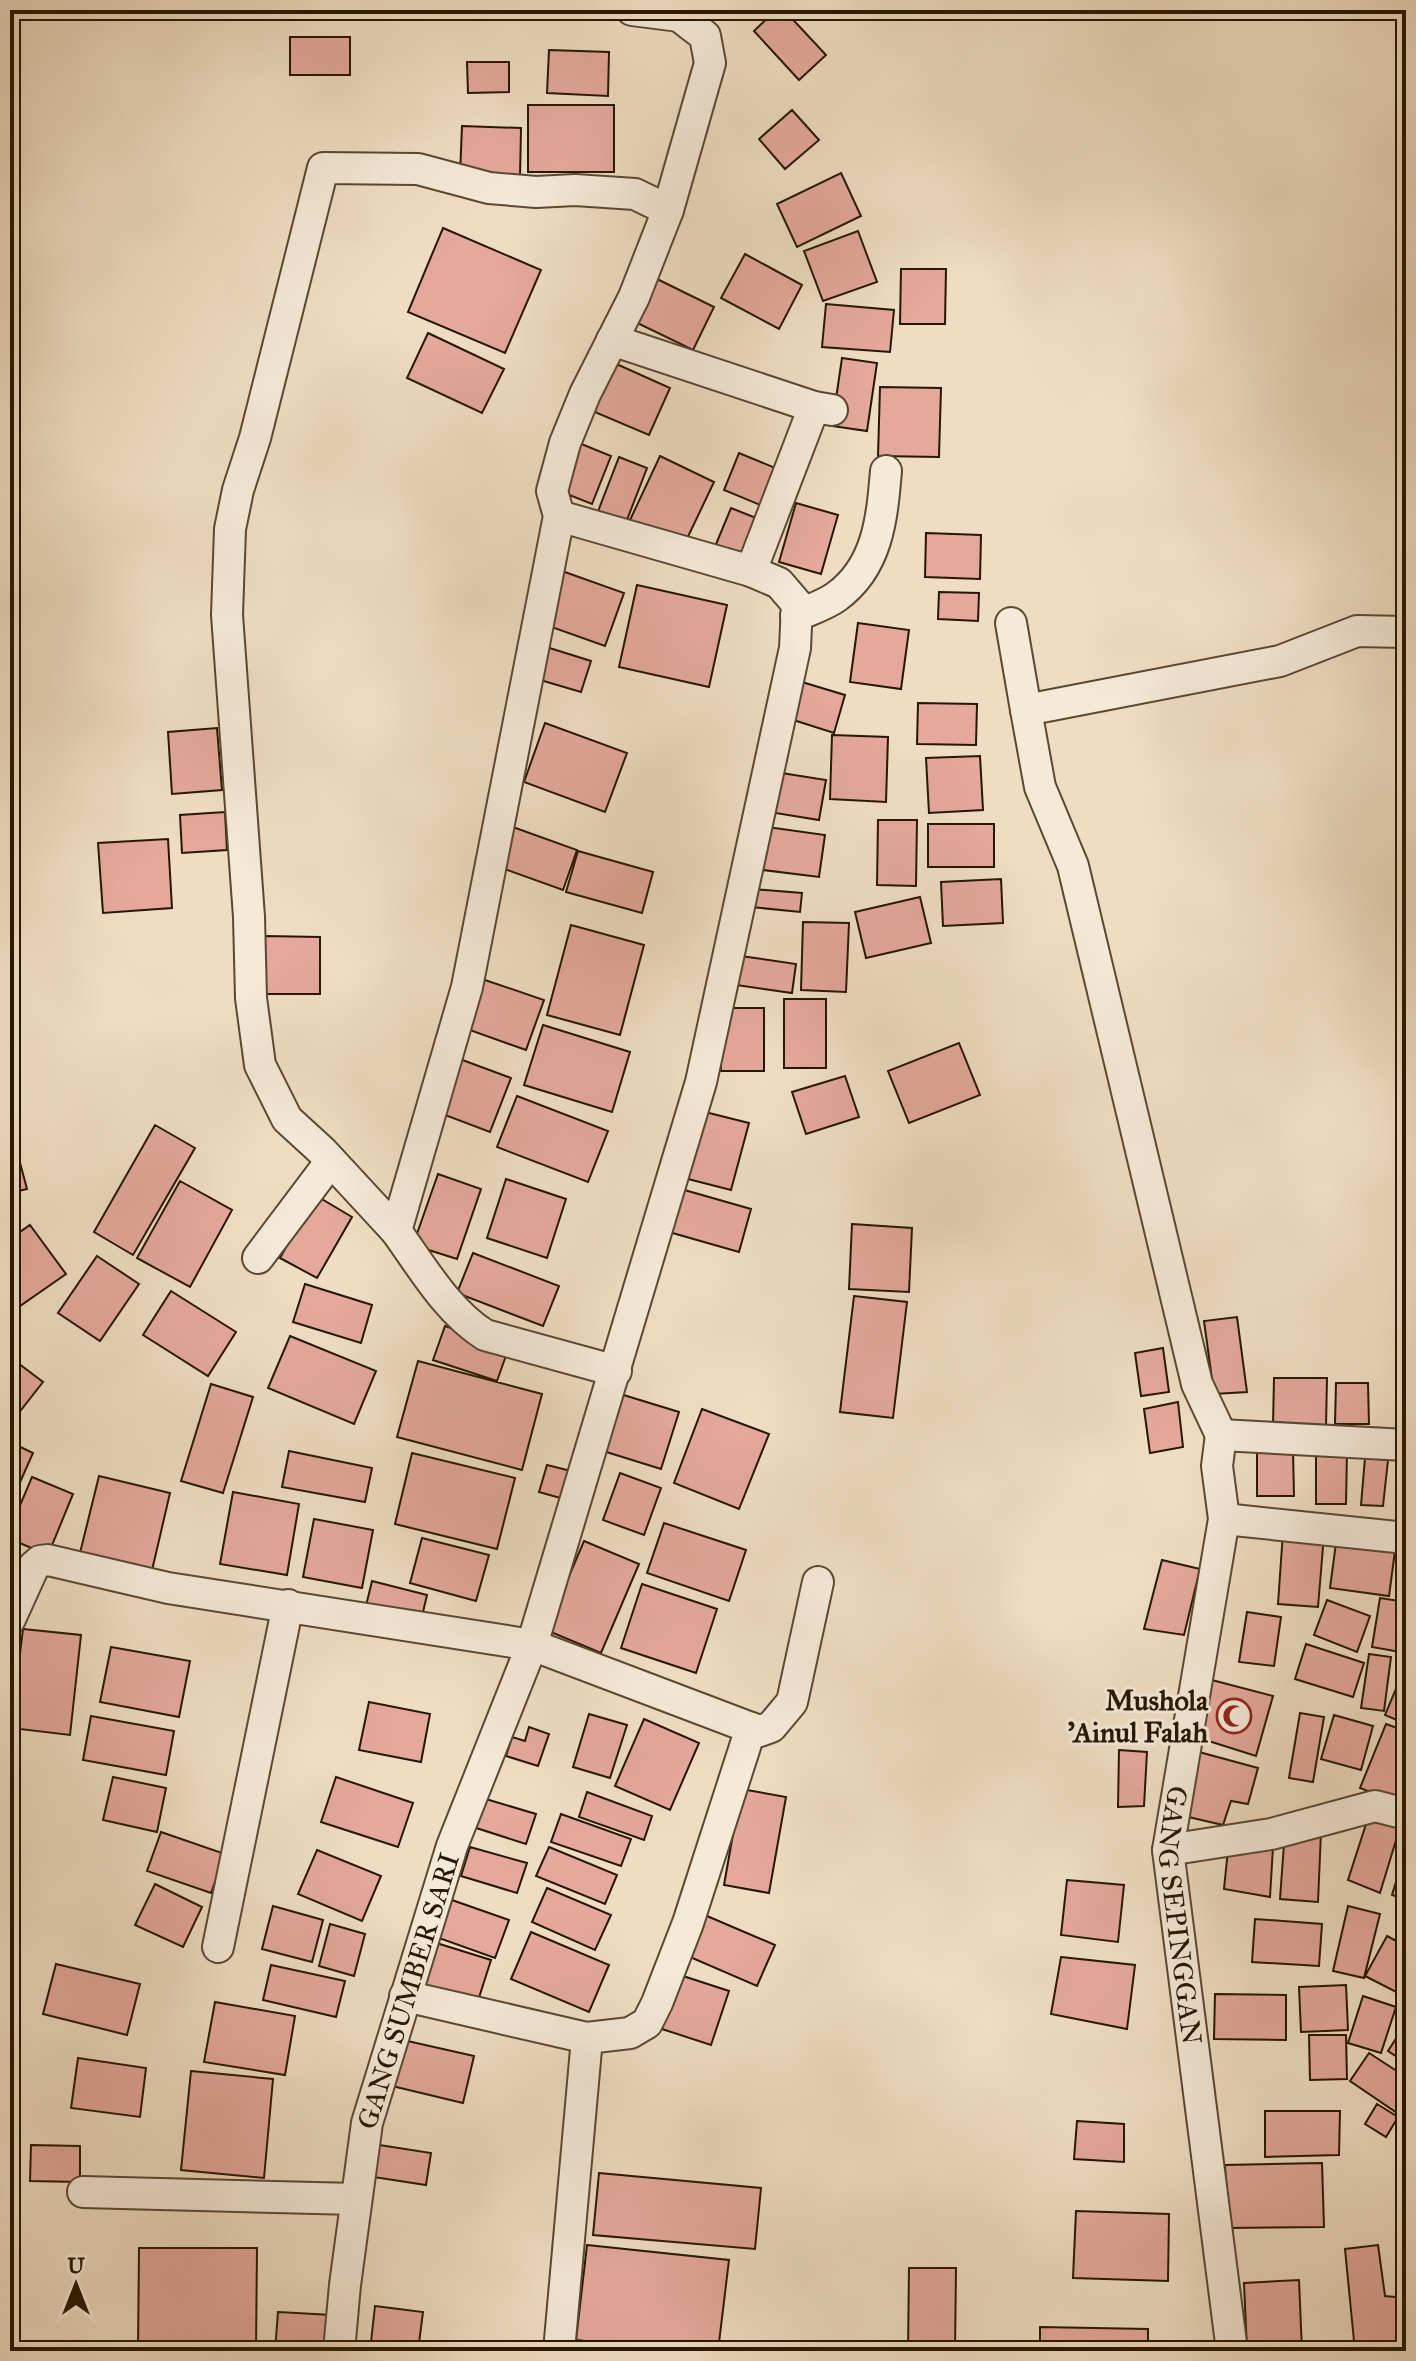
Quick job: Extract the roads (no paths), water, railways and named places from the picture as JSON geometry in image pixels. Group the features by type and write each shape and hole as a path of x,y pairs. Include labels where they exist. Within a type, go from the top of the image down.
{"street":[{"path":"396,1231 467,987 559,516 552,491 565,443 634,297 668,210 710,63 705,36 679,16 632,10"},
{"path":"616,1371 485,1335 467,1324 396,1231 287,1119 260,1065 251,998 249,917 227,615 230,529 323,168 418,169 489,188 635,194 668,210"},
{"path":"612,340 823,409 751,571"},
{"path":"559,516 751,571 779,583 797,604 796,616 835,598 860,577 874,547 880,523 886,471"},
{"name":"GANG SUMBER SARI","path":"339,2351 367,2123 452,1846 532,1645 701,1082 795,648 796,616"},
{"path":"1011,623 1040,787 1073,866 1197,1384 1221,1435 1406,1445"},
{"path":"1026,710 1280,661 1357,631 1406,632"},
{"path":"258,1258 331,1161"},
{"name":"GANG SEPINGGAN","path":"1221,1435 1217,1466 1224,1519 1168,1850 1232,2351"},
{"path":"1224,1519 1406,1538"},
{"path":"10,1619 34,1566 48,1560 168,1588 532,1645 760,1731 771,1727 792,1702 818,1582"},
{"path":"218,1947 288,1605"},
{"path":"405,1996 587,2038 630,2033 647,2023 688,1923 751,1728"},
{"path":"1168,1850 1271,1834 1375,1806 1406,1814"},
{"path":"559,2351 587,2038"},
{"path":"83,2192 356,2199"}],"place":[{"name":"Mushola 'Ainul Falah","path":"1234,1716"}]}
